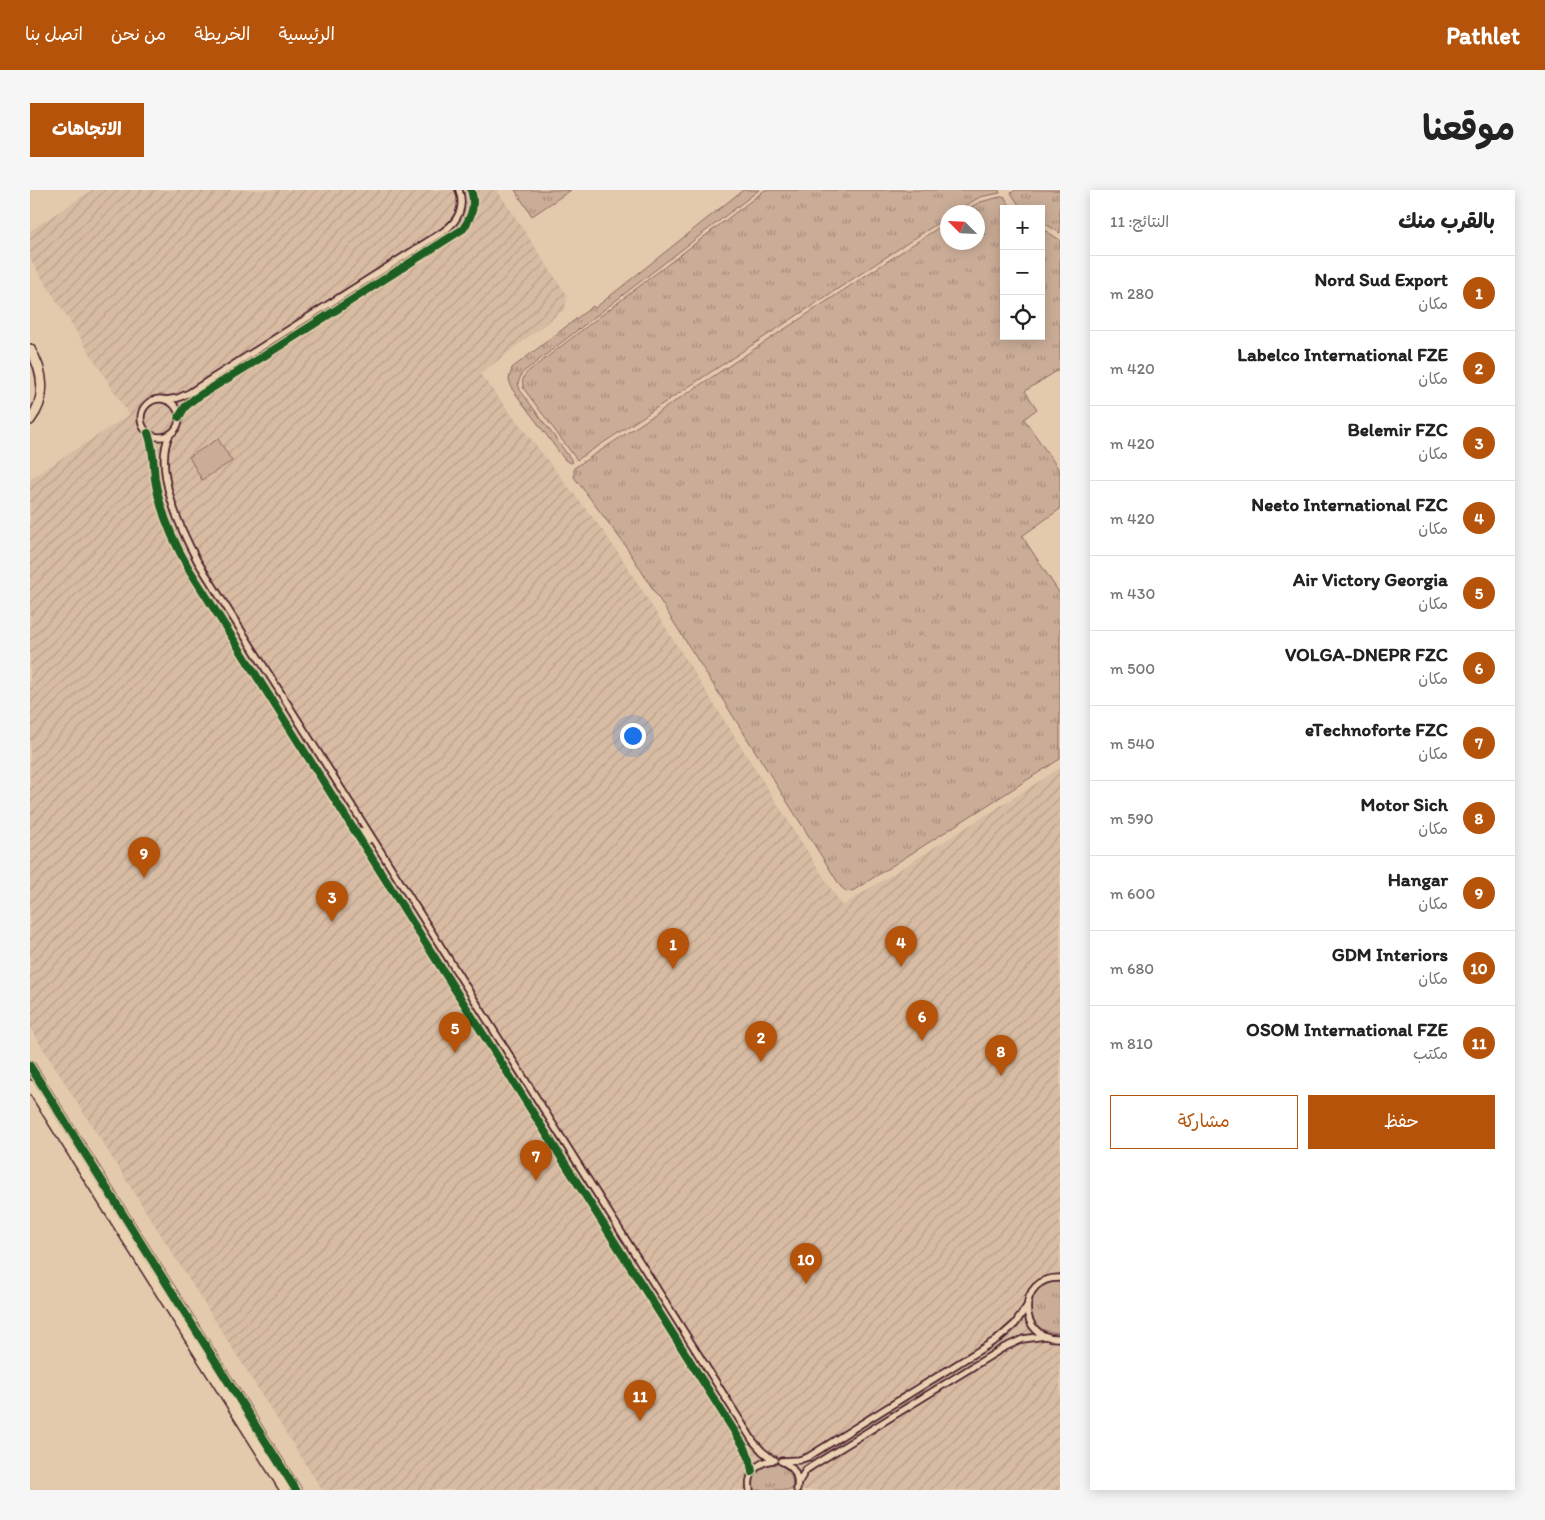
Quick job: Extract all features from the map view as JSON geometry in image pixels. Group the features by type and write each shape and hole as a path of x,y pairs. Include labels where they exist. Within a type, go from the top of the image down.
{"street":[{"path":"458,190 461,202 460,211 457,219 451,226 189,393 178,398 152,401 144,408 141,418 142,425 148,433 152,444 155,480 160,503 167,526 177,548 740,1440 750,1460 752,1472 749,1488"},
{"path":"148,433 159,437 170,434 175,430 179,417 185,407 194,400 463,229 469,221 472,212 474,202 471,190"},
{"path":"30,349 39,366 43,386 39,406 30,420"},
{"path":"166,400 176,407 179,417"},
{"path":"170,434 164,452 167,481 172,502 187,543 198,562 753,1441 762,1452 773,1460"},
{"path":"355,831 362,831 388,863"},
{"path":"30,1066 296,1490"},
{"path":"30,1085 285,1490"},
{"path":"141,1262 143,1256 147,1255 150,1257"},
{"path":"1045,1336 1033,1327 1027,1314 1029,1296 1037,1285 1050,1278 1060,1278"},
{"path":"752,1472 761,1463 773,1460 790,1462 808,1457 999,1338 1016,1324 1027,1306"},
{"path":"797,1490 801,1476 812,1466 1003,1348 1023,1338 1045,1336 1060,1338"},
{"path":"781,1461 793,1469 798,1483"}],"shaded area":[{"path":"92,190 497,190 567,295 565,309 480,374 619,554 842,906 1060,768 1060,1490 322,1490 30,1028 30,479 129,415 30,259 30,231"}],"green space":[{"path":"515,190 571,190 532,216"},
{"path":"743,190 759,190 522,373 518,383 520,390 573,462 565,460 512,389 509,379 512,368 593,306 595,308"},
{"path":"765,190 999,190 1000,193 980,197 966,205 940,205 940,222 577,460 524,389 523,378 530,370"},
{"path":"1016,190 1060,190 1060,233 1045,224 1045,205 1019,205 1011,193"},
{"path":"1004,196 1010,205 1000,205 1000,340 1045,340 1045,231 1060,240 1060,369 1025,391 1037,409 1024,419 1060,471 1060,509 1022,536 1060,594 1060,759 854,890 847,892 841,887 625,545 574,477 574,468 940,227 940,250 985,250 985,205 975,205"},
{"path":"218,439 232,461 202,480 189,457"},
{"path":"1051,1281 1060,1281 1060,1333 1046,1331 1039,1327 1030,1312 1033,1294 1040,1286"},
{"path":"768,1463 774,1463 788,1470 793,1484 792,1490 753,1490 753,1477 755,1473 760,1467"}],"cycle path":[{"path":"179,417 185,407 194,399 463,229 472,211 471,190"},
{"path":"148,433 160,503 173,537 189,569 745,1448 752,1472"},
{"path":"30,1066 296,1490"}],"place":[{"name":"Hangar","path":"144,878"},
{"name":"Belemir FZC","path":"332,922"},
{"name":"Neeto International FZC","path":"901,967"},
{"name":"Nord Sud Export","path":"673,969"},
{"name":"VOLGA-DNEPR FZC","path":"922,1041"},
{"name":"Air Victory Georgia","path":"455,1053"},
{"name":"Labelco International FZE","path":"761,1062"},
{"name":"Motor Sich","path":"1001,1076"},
{"name":"eTechnoforte FZC","path":"536,1181"},
{"name":"GDM Interiors","path":"806,1284"},
{"name":"OSOM International FZE","path":"640,1421"}]}
